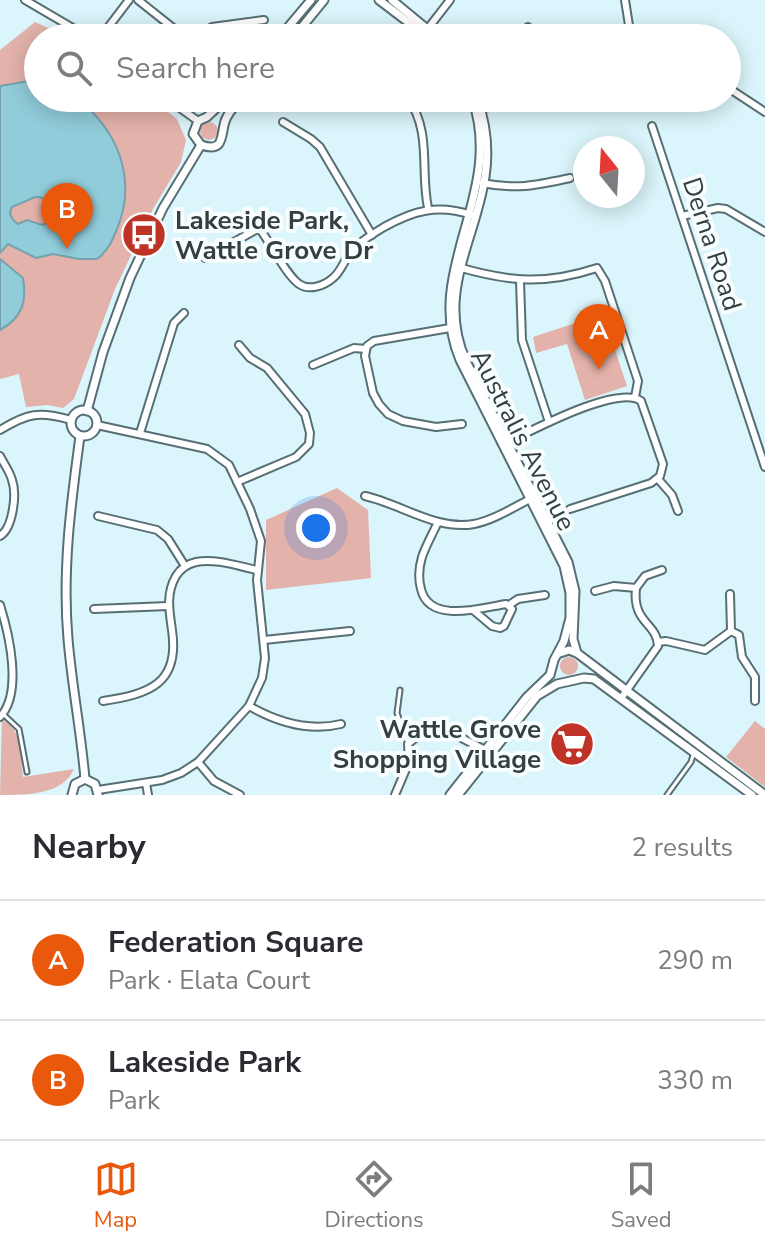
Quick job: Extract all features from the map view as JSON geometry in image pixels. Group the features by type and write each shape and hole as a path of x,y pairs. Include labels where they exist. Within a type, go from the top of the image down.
{"street":[{"path":"25,0 66,24"},
{"path":"111,24 129,0"},
{"path":"138,0 168,24"},
{"path":"291,24 311,0"},
{"path":"304,24 324,0"},
{"path":"379,0 414,24"},
{"path":"392,0 417,24"},
{"path":"433,24 450,0"},
{"path":"625,0 629,24"},
{"path":"234,24 264,20"},
{"path":"741,96 765,112"},
{"path":"185,112 198,121"},
{"path":"212,112 198,121 193,134 201,145 210,148 219,144 224,136 223,126 230,112"},
{"path":"416,112 424,133 424,182 428,208"},
{"name":"Australis Avenue","path":"478,112 487,150 458,267 453,328 505,444 565,556 572,576 576,607 573,642 579,654"},
{"path":"207,117 216,119 223,126"},
{"path":"283,122 320,147 372,235"},
{"name":"Derna Road","path":"652,126 765,467"},
{"path":"87,411 103,352 130,278 163,208 201,145"},
{"path":"481,183 520,187 570,178"},
{"path":"252,219 261,227 292,276 308,287 330,281 352,251 405,216 428,208 453,209 472,215"},
{"path":"682,216 726,209 765,232"},
{"path":"205,258 261,227"},
{"path":"458,267 520,281 561,278 597,268 605,281 637,378 635,397"},
{"path":"520,281 522,340 549,422"},
{"path":"140,433 174,323 184,313"},
{"path":"453,328 377,340 366,349 376,399 388,414 403,421 436,427 462,424"},
{"path":"237,482 296,457 309,444 310,433 305,414 267,368 250,358 239,345"},
{"path":"313,365 354,348 366,349"},
{"path":"505,444 549,422 624,396 635,397 644,407 661,459 663,468 658,479 570,509"},
{"path":"87,411 96,418 97,425 91,434 80,436 71,428 71,420 77,412 87,411"},
{"path":"0,430 32,414 49,414 71,420"},
{"path":"85,779 95,784 98,792 181,773 198,762 249,706 264,668 257,570 261,541 229,465 215,453 97,425"},
{"path":"80,436 67,543 66,591 68,637 85,779"},
{"path":"0,456 14,487 10,521 6,532 0,536"},
{"path":"658,479 672,495 678,511"},
{"path":"365,496 438,522 457,525 473,524 496,516 532,497"},
{"name":"Australis Avenue","path":"458,795 530,693 548,679 569,626 569,586 561,560 532,497"},
{"path":"98,516 163,533 185,566"},
{"path":"438,522 421,563 419,577 423,597 435,608 473,610 509,605 518,599 545,595"},
{"path":"103,701 142,694 154,687 168,671 174,650 168,606 171,585 185,566 207,561 257,570"},
{"path":"624,694 654,654 658,642 656,634 640,617 636,588 645,576 662,570"},
{"path":"595,591 614,586 636,588"},
{"path":"730,594 731,631"},
{"path":"0,605 13,693 1,716"},
{"path":"473,610 492,626 500,628 511,611 509,605"},
{"path":"94,609 168,606"},
{"path":"264,640 350,631"},
{"path":"658,642 705,650 731,631"},
{"path":"731,631 739,635 742,657 755,677 755,701"},
{"path":"752,795 694,752 624,694 579,654 569,650 555,660 557,677 594,679 624,694 661,717 765,795"},
{"path":"574,680 585,668 579,654"},
{"name":"Australis Avenue","path":"450,795 537,696 552,686 574,680"},
{"path":"249,706 271,719 292,725 341,724"},
{"path":"661,717 668,727 689,742 694,752"},
{"path":"395,795 409,762 408,744 430,726 440,727 487,751"},
{"path":"198,762 214,781 240,795"},
{"path":"70,795 75,784 85,779"},
{"path":"146,783 148,795"}],"lane":[{"path":"400,690 397,713 408,744"},
{"path":"1,716 19,729 27,772"},
{"path":"667,795 691,762 694,752"}],"shaded area":[{"path":"24,31 24,112 168,112 177,119 186,140 181,162 153,209 115,289 74,399 63,408 48,405 26,407 19,374 0,379 0,50"},
{"path":"209,122 218,131 209,140 200,131"},
{"path":"603,314 627,386 585,400 567,344 536,353 533,337"},
{"path":"337,488 368,510 371,578 266,590 266,520"},
{"path":"569,657 578,666 569,675 560,666"},
{"path":"2,720 9,724 17,737 23,777 74,769 69,778 43,792 0,795"},
{"path":"755,721 765,729 765,787 726,757"}],"water":[{"path":"24,82 24,112 92,112 113,140 119,154 125,198 113,238 97,259 53,254 36,258 8,244 0,253 0,86","holes":["35,197 45,200 54,214 50,222 42,225 27,220 18,224 14,221 12,207"]},
{"path":"0,259 23,278 24,295 18,315 0,330"}],"place":[{"name":"Lakeside Park, Wattle Grove Dr","path":"144,235"},
{"name":"Lakeside Park","path":"67,249"},
{"name":"Federation Square","path":"599,370"},
{"name":"Wattle Grove Shopping Village","path":"572,744"}]}
